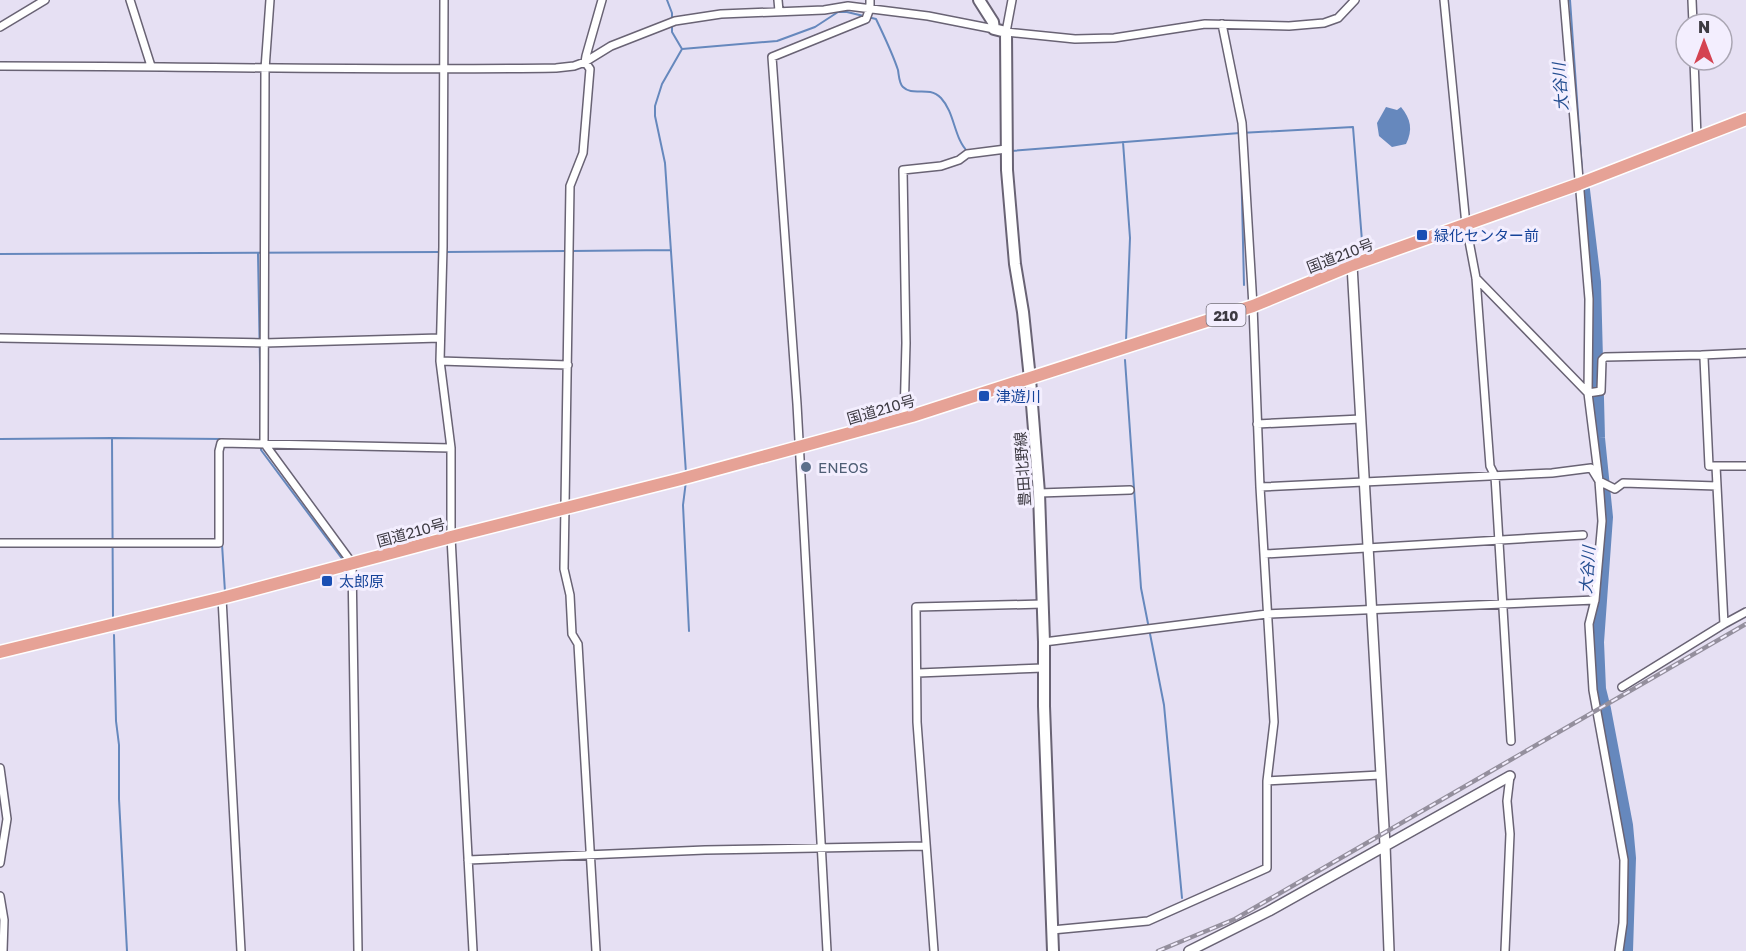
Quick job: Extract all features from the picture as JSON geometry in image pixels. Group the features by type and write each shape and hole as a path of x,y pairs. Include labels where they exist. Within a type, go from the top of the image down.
{"highway":[{"name":"国道210号","path":"0,652 222,598 352,562 694,476 904,419 1253,306 1352,266 1579,184 1746,119"}],"main road":[{"path":"979,0 993,21 994,29 1006,32"},
{"name":"豊田北野線","path":"1006,32 1007,170 1015,264 1030,379 1039,492 1053,951"}],"street":[{"path":"0,27 45,0"},
{"path":"130,0 151,66"},
{"path":"270,0 265,69 264,443 352,562 358,951"},
{"path":"444,0 443,247 440,338 451,448 451,537 472,951"},
{"path":"585,62 602,0"},
{"path":"778,0 778,11"},
{"path":"1012,0 1006,32 1075,39 1114,38 1188,26 1222,24 1289,26 1324,23 1338,18 1355,0"},
{"path":"1444,0 1466,225 1476,278 1490,466 1495,476 1511,741"},
{"path":"1564,0 1566,48 1589,299 1588,393 1602,521 1595,600 1589,624 1593,690 1624,860 1623,923 1619,951"},
{"path":"0,66 265,69 556,68 585,62 610,46 675,21 721,14 824,10 870,4 994,29"},
{"path":"827,951 800,448 772,57 866,19 870,4"},
{"path":"1052,930 1148,921 1267,868 1267,781 1274,722 1263,554 1253,306 1242,123 1222,24"},
{"path":"585,62 590,69 583,153 570,186 564,569 570,595 572,634 578,644 596,951"},
{"path":"1694,72 1697,138"},
{"path":"904,419 906,343 903,170 941,166 959,160 967,154 1006,149"},
{"path":"1352,266 1389,951"},
{"path":"1476,278 1588,393"},
{"path":"0,338 264,343 440,338"},
{"path":"1588,393 1601,391 1602,360 1605,357 1746,353"},
{"path":"1702,355 1704,358 1709,466 1746,466"},
{"path":"441,361 568,364"},
{"path":"1257,424 1361,419"},
{"path":"0,543 219,543 219,451 221,443 451,448"},
{"path":"1594,451 1591,468 1599,481 1615,489 1623,483 1717,486"},
{"path":"1716,466 1724,624"},
{"path":"1260,487 1552,473 1591,468"},
{"path":"1039,492 1130,490"},
{"path":"1263,554 1583,535"},
{"path":"222,598 241,951"},
{"path":"1044,642 1267,614 1595,600"},
{"path":"934,951 917,722 916,607 1043,604"},
{"path":"1622,687 1746,612"},
{"path":"918,673 1044,668"},
{"path":"0,768 7,819 0,863"},
{"path":"1267,781 1380,775"},
{"path":"1189,951 1269,911 1510,776"},
{"path":"1505,951 1510,776"},
{"path":"468,860 705,850 925,846"},
{"path":"0,896 4,920 3,951"}],"water":[{"path":"1386,107 1397,110 1401,107 1407,116 1410,134 1406,144 1392,147 1379,136 1377,123"}],"waterway":[{"path":"667,0 672,13 672,32 682,49"},
{"name":"大谷川","path":"1570,0 1582,171"},
{"path":"686,473 665,163 655,116 655,106 662,84 682,49 777,41 815,27 838,12 876,19 893,57 902,85 907,90 931,92 941,98 946,104 963,147 968,152"},
{"path":"1011,151 1240,133 1353,127 1362,241"},
{"path":"1123,142 1130,238 1126,341"},
{"path":"1241,157 1244,285"},
{"name":"大谷川","path":"1584,190 1595,282 1599,438 1607,517 1598,642 1600,689 1627,825 1630,858 1627,951"},
{"path":"571,251 671,250"},
{"path":"445,252 566,251"},
{"path":"0,254 440,252"},
{"path":"258,254 261,419"},
{"path":"1125,360 1141,588 1164,705 1182,898"},
{"path":"112,438 223,439 223,442"},
{"path":"0,439 112,438 113,616"},
{"path":"261,446 261,450 343,560"},
{"path":"222,469 223,451"},
{"path":"686,481 683,505 689,631"},
{"path":"222,544 225,592"},
{"path":"114,635 127,951"},
{"path":"231,710 240,863"},
{"path":"240,869 243,924"}],"railway":[{"path":"1158,951 1235,919 1746,624"}],"place":[{"name":"緑化センター前","path":"1422,235"},
{"name":"津遊川","path":"984,396"},
{"name":"ENEOS","path":"806,467"},
{"name":"太郎原","path":"327,581"}]}
